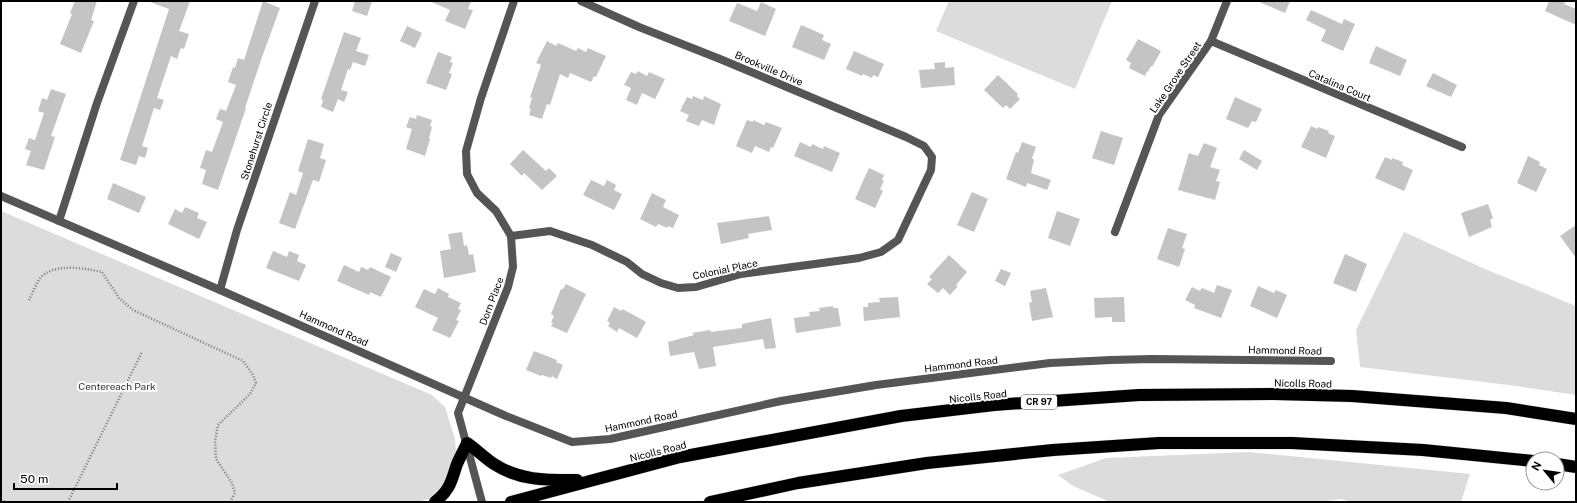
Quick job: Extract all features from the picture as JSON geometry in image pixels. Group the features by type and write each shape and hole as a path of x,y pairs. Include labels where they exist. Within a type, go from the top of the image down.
{"highway":[{"name":"Nicolls Road","path":"511,502 680,457 901,416 994,405 1139,395 1274,394 1352,396 1506,408 1576,418"},
{"path":"435,502 448,489 455,475 457,464 467,443 493,464 508,472 525,478 546,480 595,480"},
{"path":"710,502 798,483 927,463 1053,450 1159,443 1292,443 1423,450 1525,460"},
{"path":"1565,465 1576,467"}],"street":[{"path":"60,221 97,103 134,1"},
{"name":"Stonehurst Circle","path":"220,290 237,230 315,1"},
{"name":"Dorn Place","path":"482,502 458,413 508,287 513,267 511,236 496,211 477,193 467,174 466,151 481,98 514,1"},
{"name":"Brookville Drive","path":"581,1 639,27 720,59 906,137 924,146 928,151 932,157 931,170"},
{"name":"Lake Grove Street","path":"1116,232 1159,115 1211,41 1227,1"},
{"name":"Catalina Court","path":"1211,41 1462,147"},
{"name":"Colonial Place","path":"511,236 550,230 592,244 627,262 642,274 661,283 678,288 696,287 741,274 860,258 881,252 898,240 931,170"},
{"name":"Hammond Road","path":"1,196 464,396 506,416 572,442 610,439 781,401 876,385 1050,363 1152,359 1331,361"}],"path":[{"path":"30,300 40,278 51,270 82,268 102,272 119,298 133,310 243,361 253,375 256,383 250,394 218,425 215,441 216,459 232,483 235,493 230,502"},
{"path":"68,502 142,352"},
{"path":"1,500 6,502"}],"green space":[{"path":"949,1 1112,1 1075,89 936,31"},
{"name":"Centereach Park","path":"1,211 432,395 445,407 455,439 456,454 444,489 432,498 417,502 1,502"},
{"path":"1404,232 1485,269 1576,306 1576,395 1509,385 1360,367 1356,330"},
{"path":"1249,452 1470,474 1461,502 1352,502 1341,499 1319,502 1110,502 1073,486 1058,475 1106,458"}],"building":[{"path":"75,1 97,1 91,20 94,21 81,53 60,44 72,14 70,13"},
{"path":"150,1 190,1 179,31 189,34 184,49 181,48 177,59 171,56 157,98 164,100 160,110 154,108 142,146 148,148 145,158 139,156 136,165 120,160 169,9"},
{"path":"263,1 280,8 262,57 218,190 202,184 206,170 200,168 206,150 212,152 223,122 216,119 220,109 226,111 236,85 228,82 233,67 235,68 238,58 244,60"},
{"path":"355,1 372,1 367,16 352,11"},
{"path":"429,1 471,1 468,9 473,10 465,29 445,21 450,10"},
{"path":"1257,1 1290,1 1285,13"},
{"path":"1549,1 1566,1 1564,4 1576,9 1576,25 1545,11"},
{"path":"761,2 776,9 765,36 729,21 737,3 757,11"},
{"path":"1311,10 1342,24 1344,19 1355,24 1343,51 1321,41 1326,30 1306,20"},
{"path":"801,25 824,35 822,40 831,44 824,60 792,47"},
{"path":"407,26 422,33 415,48 400,41"},
{"path":"344,32 361,38 356,51 369,55 365,66 353,62 350,70 348,69 341,90 348,92 344,102 338,99 333,112 321,107 323,100 321,99"},
{"path":"1138,39 1161,51 1145,76 1129,68 1131,63 1126,60"},
{"path":"547,41 556,46 558,43 576,51 578,48 586,52 588,48 606,56 596,77 594,76 591,82 570,73 568,78 560,74 550,105 547,104 542,119 529,115 531,109 529,108 532,98 530,97 541,65 536,63"},
{"path":"1376,46 1407,60 1400,76 1369,63"},
{"path":"854,51 884,64 878,77 873,75 872,78 863,74 862,76 846,69"},
{"path":"438,52 452,57 450,62 453,63 449,73 452,74 446,90 426,83"},
{"path":"945,62 945,68 954,67 955,85 921,88 919,70 935,69 934,63"},
{"path":"638,71 647,76 649,72 665,79 655,99 642,93 637,105 626,100 631,88 624,85 631,72 636,74"},
{"path":"1433,73 1457,85 1451,97 1426,86"},
{"path":"998,75 1018,94 1017,96 1020,99 1010,109 1006,105 1003,108 984,90"},
{"path":"51,89 66,94 51,136 55,137 44,170 26,165 31,151 25,149 29,138 35,140 44,113 38,111 42,98 47,100"},
{"path":"693,96 703,100 704,96 721,104 714,125 702,120 699,126 686,121 689,115 680,111 687,97 692,99"},
{"path":"1235,97 1262,109 1256,122 1252,121 1248,128 1226,119"},
{"path":"417,115 432,120 430,126 432,127 430,139 425,156 406,149 412,129 406,127 410,117 416,119"},
{"path":"747,120 753,122 753,120 764,125 766,122 782,128 773,148 771,147 769,152 755,146 752,153 736,146"},
{"path":"1311,126 1317,129 1318,127 1329,131 1328,133 1335,136 1326,158 1301,147"},
{"path":"1101,131 1123,138 1114,165 1092,158"},
{"path":"308,139 324,144 320,158 326,160 319,182 313,180 295,229 279,223 290,192 296,195 303,173 298,171"},
{"path":"800,142 811,147 812,144 823,149 824,146 840,153 832,172 794,156"},
{"path":"1022,142 1036,147 1032,158 1034,160 1031,173 1051,180 1047,190 1027,183 1026,187 1006,179 1016,152 1018,153"},
{"path":"1204,143 1217,148 1210,167 1220,170 1216,181 1220,182 1215,200 1178,190 1189,153 1198,156"},
{"path":"523,150 546,171 549,168 557,176 542,190 524,173 522,176 510,164"},
{"path":"1244,150 1262,161 1257,170 1239,159"},
{"path":"1528,156 1540,162 1539,165 1547,169 1536,192 1517,183"},
{"path":"1385,157 1403,162 1402,165 1413,170 1404,191 1375,178"},
{"path":"869,168 884,175 882,180 884,181 880,189 883,191 875,208 855,199"},
{"path":"591,180 604,186 607,180 616,185 614,190 622,194 614,210 583,195"},
{"path":"113,183 146,197 139,213 107,199"},
{"path":"972,192 988,199 974,232 957,225"},
{"path":"652,193 666,200 663,207 679,215 673,228 668,226 667,228 658,224 656,227 640,219"},
{"path":"1488,204 1493,218 1490,220 1492,227 1469,237 1461,213"},
{"path":"185,207 199,213 197,218 207,222 199,239 168,224 175,209 182,213"},
{"path":"1057,211 1080,219 1070,246 1048,238"},
{"path":"769,216 772,230 748,234 749,238 721,244 717,223"},
{"path":"1576,225 1576,258 1560,236"},
{"path":"1168,228 1187,234 1182,248 1185,249 1179,267 1157,259"},
{"path":"462,232 464,246 467,245 469,255 473,254 476,272 444,278 440,251 451,249 448,234"},
{"path":"273,251 287,257 289,251 299,255 297,261 306,265 299,281 266,268"},
{"path":"391,253 402,258 396,272 385,267"},
{"path":"1345,254 1367,264 1356,292 1333,283"},
{"path":"949,255 967,272 950,295 943,288 938,293 927,284 932,279 929,277"},
{"path":"344,265 359,272 361,267 368,270 370,267 391,277 381,297 370,292 369,295 337,281"},
{"path":"1001,269 1011,273 1005,286 995,281"},
{"path":"566,284 586,294 567,333 551,326 554,316 551,314 561,289 563,289"},
{"path":"1217,285 1232,290 1221,318 1194,308 1195,305 1185,300 1192,287 1200,291 1202,288 1214,293"},
{"path":"1258,286 1274,293 1276,290 1287,295 1277,318 1250,306"},
{"path":"438,288 449,294 448,297 461,303 458,309 461,310 456,320 459,321 450,338 432,330 438,318 415,307 424,289 435,294"},
{"path":"1046,288 1053,317 1032,321 1029,303 1032,302 1030,291"},
{"path":"898,297 900,317 864,321 863,307 868,307 868,303 880,302 879,298"},
{"path":"1124,297 1125,322 1112,322 1112,317 1095,318 1094,298"},
{"path":"833,306 833,308 838,308 841,326 796,333 794,318 810,316 809,312 820,311 819,308"},
{"path":"614,307 621,311 622,309 646,322 637,338 619,328 617,332 608,326 610,323 607,321"},
{"path":"771,318 776,348 765,349 763,339 713,347 716,366 699,369 694,352 670,356 668,342 694,335 692,333 742,328 742,324"},
{"path":"534,351 557,360 556,362 563,365 557,379 552,376 551,378 541,376 526,370"}]}
